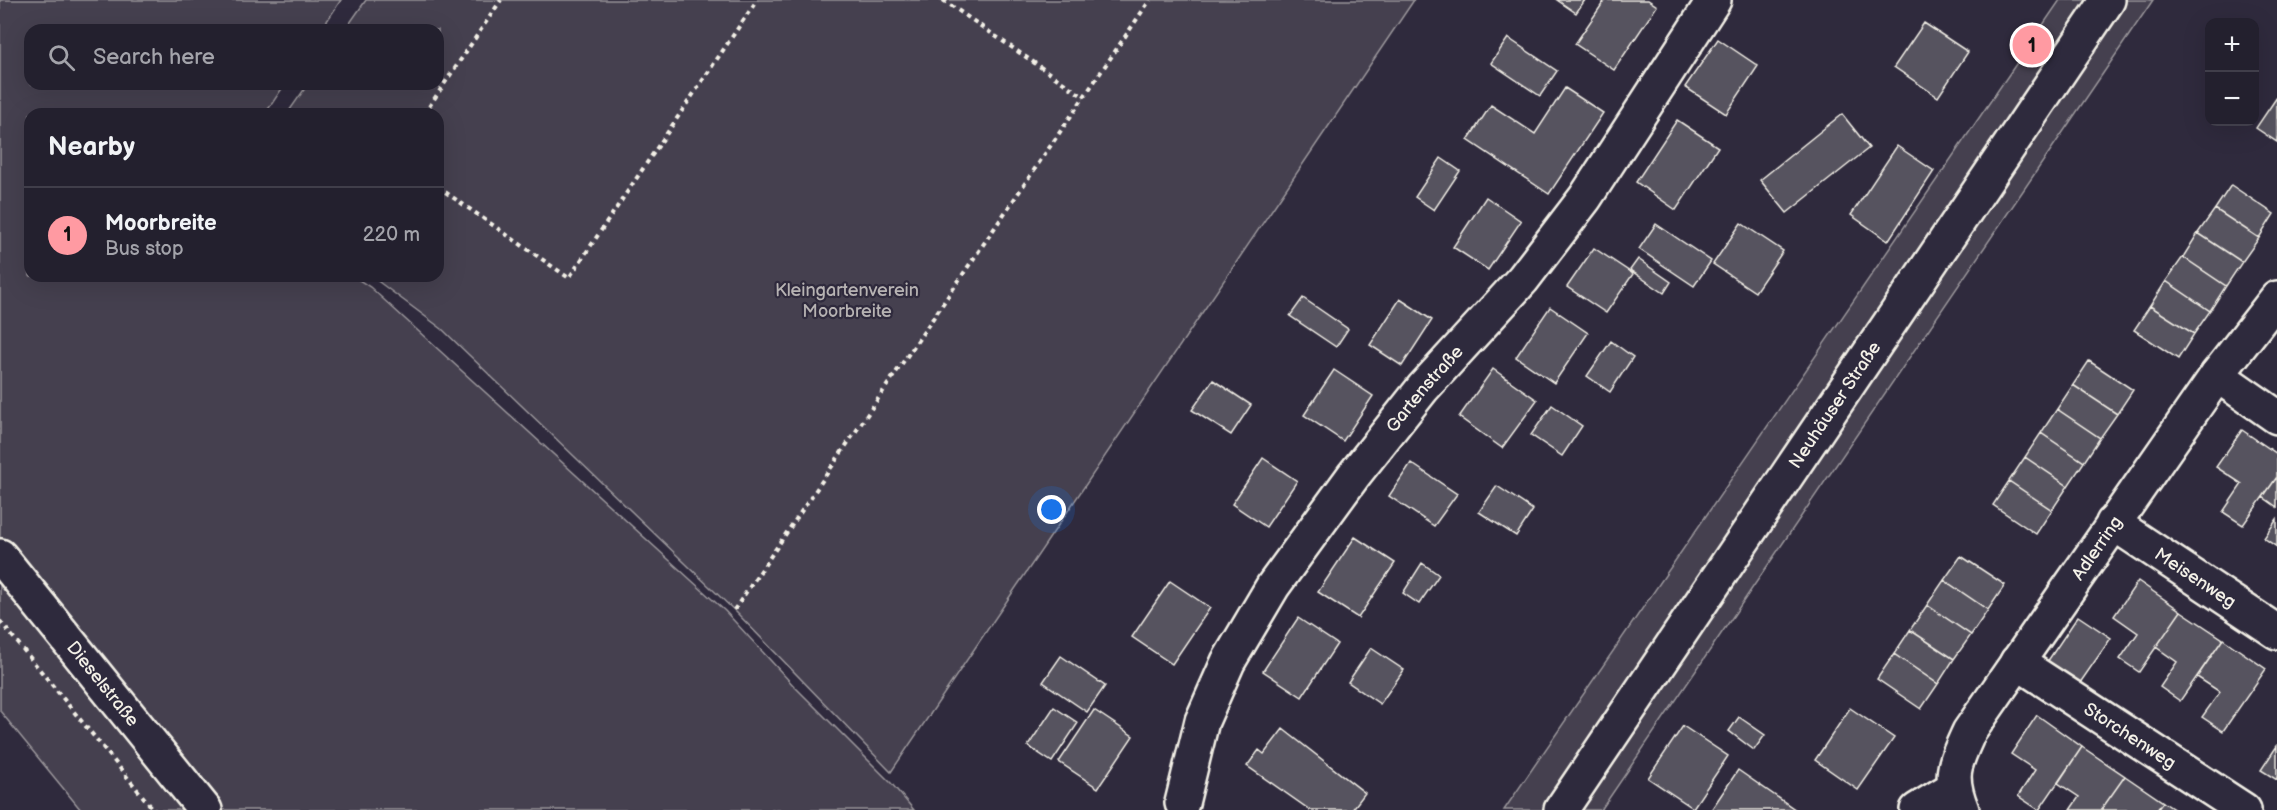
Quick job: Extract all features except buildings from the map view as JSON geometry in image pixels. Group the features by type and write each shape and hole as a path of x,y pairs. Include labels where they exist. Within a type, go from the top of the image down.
{"street":[{"name":"Gartenstraße","path":"1182,803 1202,721 1228,662 1273,586 1354,475 1424,388 1523,279 1578,207 1714,0"},
{"name":"Neuhäuser Straße","path":"1561,810 2108,0"},
{"name":"Adlerring","path":"1957,799 1955,764 1968,732 2217,375 2277,298"},
{"path":"2217,375 2277,417"},
{"name":"Meisenweg","path":"2113,523 2277,632"},
{"name":"Dieselstraße","path":"0,556 206,810"},
{"name":"Storchenweg","path":"2017,662 2244,810"},
{"path":"1917,810 1957,799"}],"path":[{"path":"444,84 501,0"},
{"path":"444,191 569,278 757,0"},
{"path":"943,0 1084,97"},
{"path":"734,610 1150,0"},
{"path":"428,108 440,90"},
{"path":"0,621 154,810"}],"green space":[{"path":"0,0 341,0 325,24 24,24 24,90 281,90 269,108 24,108 24,282 362,282 725,611 794,686 891,783 914,810 81,810 0,711"},
{"name":"Kleingartenverein Moorbreite","path":"366,0 1414,0 891,772 737,613 442,329 379,282 444,282 444,108 291,108 304,90 444,90 444,24 349,24"},
{"path":"2060,0 2153,0 1601,810 1504,810"}],"place":[{"name":"Moorbreite","path":"2032,45"}]}
